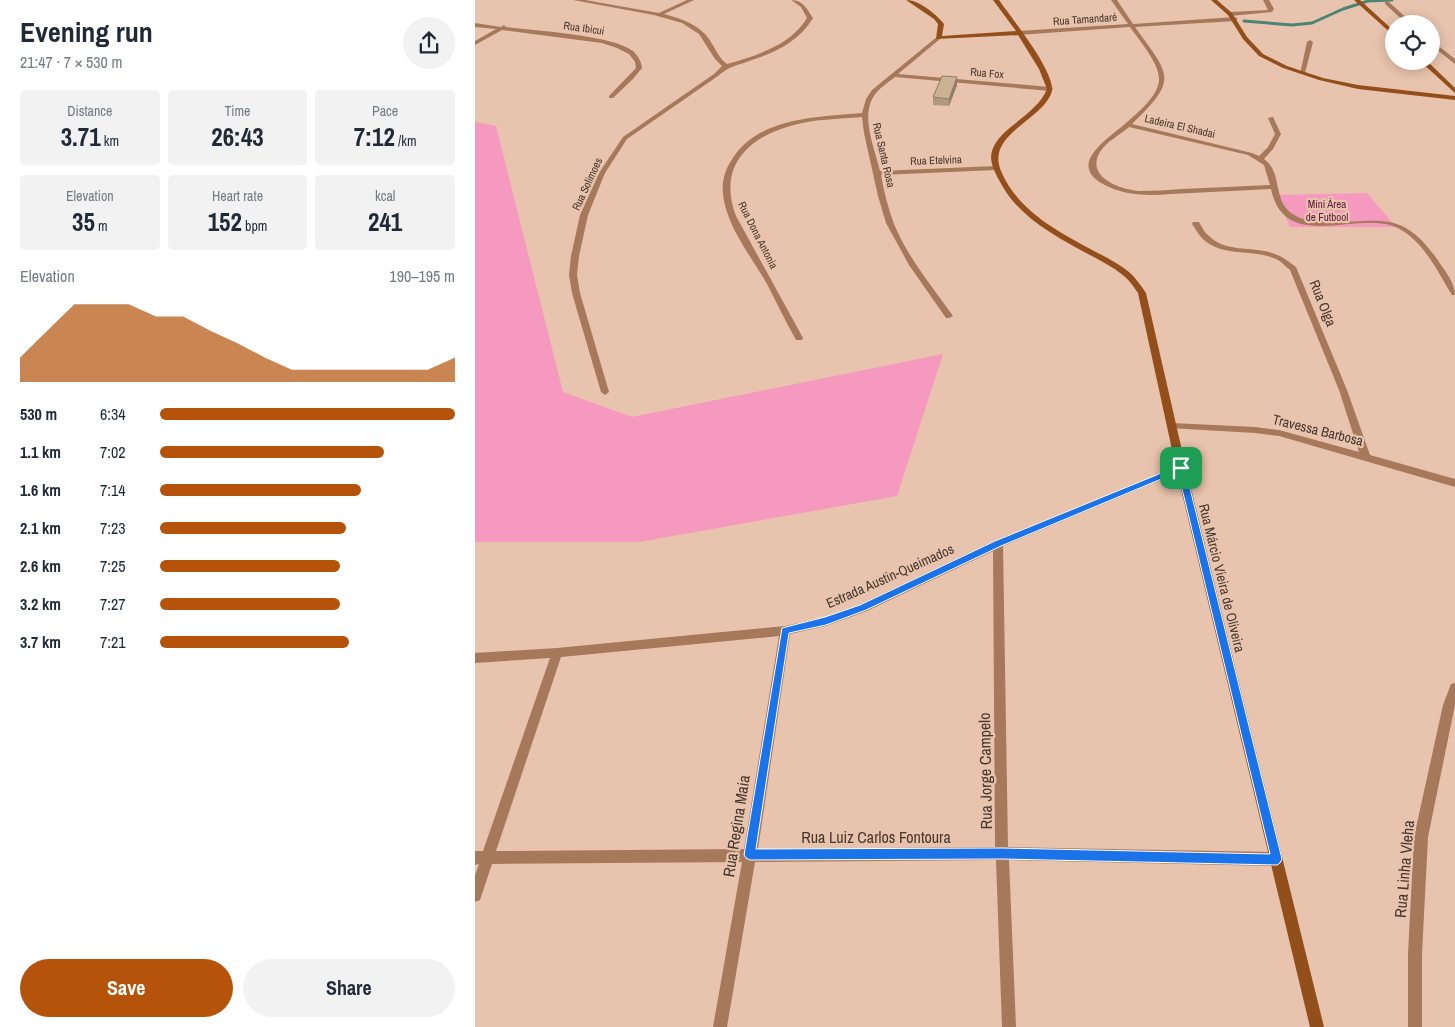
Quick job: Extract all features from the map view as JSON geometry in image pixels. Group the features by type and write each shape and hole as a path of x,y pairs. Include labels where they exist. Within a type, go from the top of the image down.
{"main road":[{"path":"909,0 936,18 941,24 941,31 937,38"},
{"path":"996,0 1047,78 1051,89 1043,104 1000,142 994,153 996,168"},
{"path":"1214,0 1235,19 1245,38 1261,55 1302,73 1357,87 1455,98"},
{"path":"1357,0 1385,26"},
{"name":"Rua Tamandaré","path":"937,38 1018,33"},
{"path":"1433,70 1455,91"},
{"name":"Rua Márcio Vieira de Oliveira","path":"996,168 1010,194 1035,219 1118,268 1128,275 1142,293 1181,468 1317,1027"}],"street":[{"path":"576,0 671,18 696,28 710,42 716,59 726,66 760,55 799,33 807,26 809,18 803,6 794,0"},
{"path":"657,15 691,0"},
{"path":"1113,0 1162,72 1163,83 1157,94 1128,125"},
{"path":"1230,14 1270,10 1266,0"},
{"path":"1387,3 1401,15"},
{"name":"Rua Tamandaré","path":"1018,33 1235,19"},
{"name":"Rua Ibicui","path":"475,25 613,43 637,59 639,68 611,97"},
{"path":"475,43 504,28"},
{"name":"Rua Santa Rosa","path":"937,38 871,95 867,102 865,126 878,173 885,209 900,242 949,316"},
{"path":"1302,73 1309,42"},
{"path":"1440,50 1455,62"},
{"name":"Rua Solimoes","path":"605,392 576,293 573,275 584,215 602,173 625,138 716,75 726,66"},
{"name":"Rua Fox","path":"893,75 1051,89"},
{"name":"Rua Dona Antonia","path":"799,338 738,228 729,207 726,194 726,180 730,164 742,149 755,139 788,125 865,114"},
{"path":"1271,118 1278,134 1276,141 1260,158 1271,171 1272,187 1284,212 1300,220 1322,224 1391,223 1405,229 1427,251 1455,293"},
{"name":"Ladeira El Shadai","path":"1260,158 1226,147 1128,125 1097,151 1093,160 1098,177 1106,184 1121,190 1139,193 1272,187"},
{"name":"Rua Etelvina","path":"878,173 996,168"},
{"name":"Rua Olga","path":"1196,224 1204,237 1218,247 1231,251 1272,254 1281,257 1293,268 1343,390 1365,456"},
{"name":"Travessa Barbosa","path":"1172,426 1279,433 1455,483"},
{"name":"Estrada Austin-Queimados","path":"475,658 557,653 785,631 826,621 863,608 998,544 1181,468"},
{"name":"Rua Jorge Campelo","path":"998,544 1002,854 1009,1027"},
{"name":"Rua Regina Maia","path":"720,1027 750,855 785,631"},
{"path":"475,895 481,858 557,653"},
{"name":"Rua Linha Vleha","path":"1415,1027 1415,954 1421,838 1449,705 1455,688"},
{"name":"Rua Luiz Carlos Fontoura","path":"481,858 1002,854 1277,859"}],"green space":[{"path":"475,122 496,126 563,392 632,417 943,354 897,496 639,542 475,542"},
{"name":"Mini Área de Futbool","path":"1367,193 1396,227 1290,227 1277,195"}],"building":[{"path":"942,76 957,77 949,99 933,97"}],"waterway":[{"path":"1244,21 1292,25 1312,23 1343,9 1368,1 1392,0"}],"route":[{"path":"1181,468 1277,859 1002,854 750,855 785,631 826,621 863,608 998,544 1181,468"}]}
